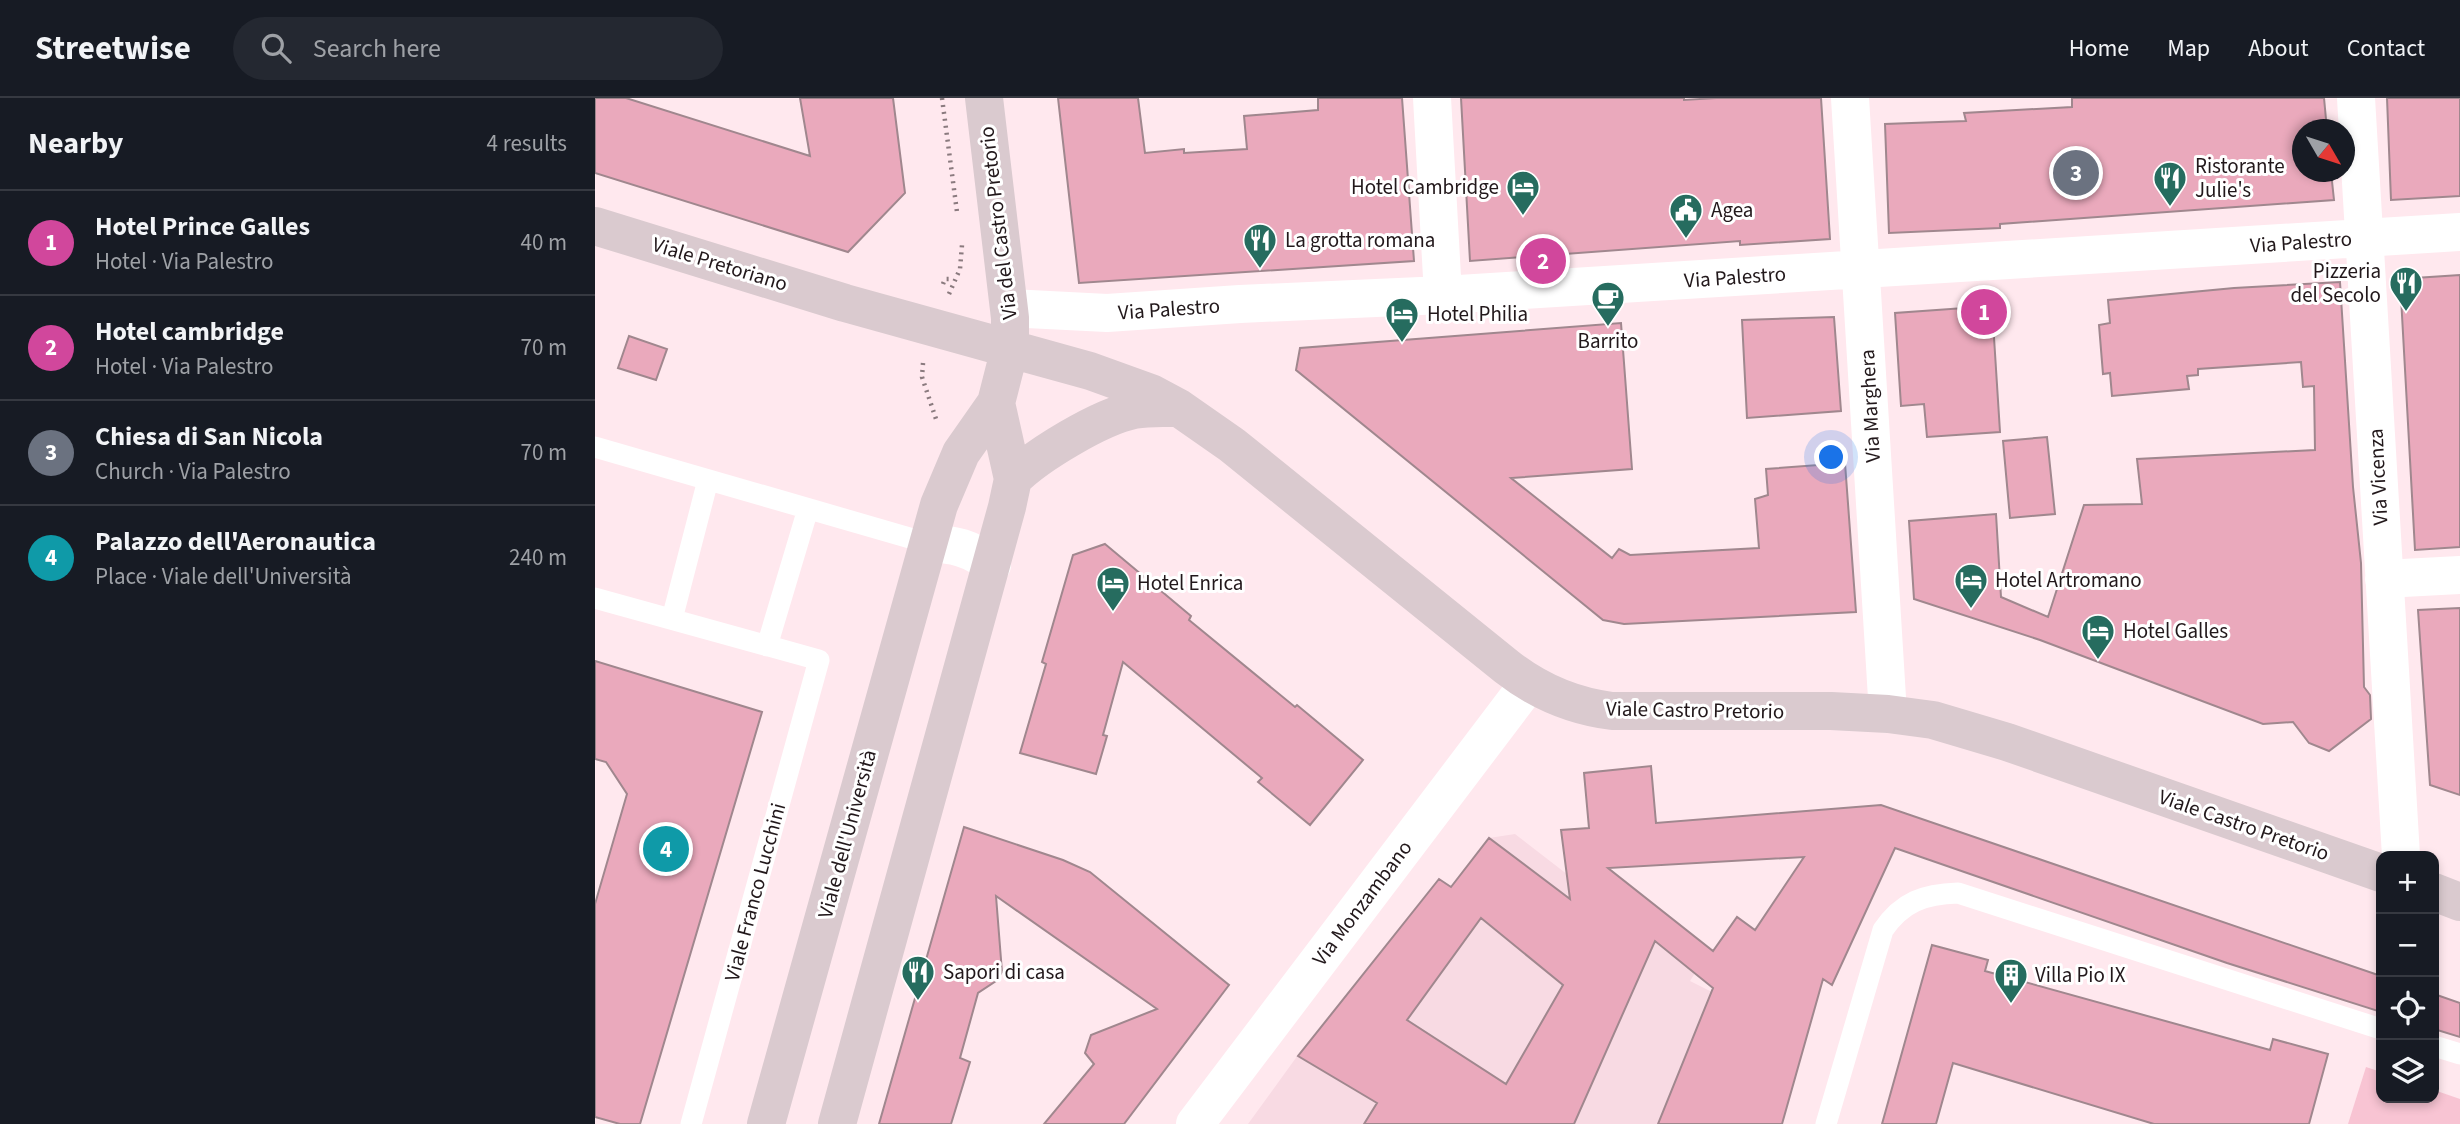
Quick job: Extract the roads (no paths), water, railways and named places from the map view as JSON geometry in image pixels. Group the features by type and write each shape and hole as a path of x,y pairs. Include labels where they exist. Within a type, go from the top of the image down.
{"street":[{"name":"Via del Castro Pretorio","path":"984,98 1009,308 1010,348"},
{"path":"1431,98 1443,295"},
{"name":"Via Marghera","path":"1850,98 1888,714"},
{"name":"Via Vicenza","path":"2356,98 2401,851"},
{"name":"Viale Pretoriano","path":"595,226 934,328"},
{"name":"Via Palestro","path":"1009,308 1107,313 1254,303 1443,295 2460,232"},
{"name":"Viale Castro Pretorio","path":"934,328 1128,384 1179,408 1231,444 1496,659 1529,683 1561,699 1584,707 1612,711 1791,711 1888,714 1933,720 1990,736 2376,871"},
{"name":"Viale dell'Università","path":"766,1124 927,543 955,466 996,403 1010,348"},
{"name":"Viale dell'Università","path":"837,1124 992,565 1013,480 996,403"},
{"path":"1013,480 1043,454 1119,415 1134,410 1179,408"},
{"path":"927,543 962,547 992,565"},
{"path":"2383,579 2460,575"},
{"name":"Via Monzambano","path":"1195,1124 1529,683"},
{"path":"2439,894 2460,902"}],"lane":[{"path":"595,447 927,543"},
{"path":"672,619 708,480"},
{"path":"595,598 767,646 808,509"},
{"name":"Viale Franco Lucchini","path":"691,1124 819,660 767,646"},
{"path":"1826,1124 1883,930 1893,915 1907,905 1941,893 1958,893 2376,1027"},
{"path":"2439,1048 2460,1054"}],"place":[{"name":"Chiesa di San Nicola","path":"2076,173"},
{"name":"Ristorante Julie's","path":"2170,208"},
{"name":"Hotel Cambridge","path":"1523,217"},
{"name":"Agea","path":"1686,240"},
{"name":"Hotel cambridge","path":"1543,261"},
{"name":"La grotta romana","path":"1260,270"},
{"name":"Hotel Prince Galles","path":"1984,312"},
{"name":"Pizzeria del Secolo","path":"2406,313"},
{"name":"Barrito","path":"1608,328"},
{"name":"Hotel Philia","path":"1402,344"},
{"name":"Hotel Artromano","path":"1971,610"},
{"name":"Hotel Enrica","path":"1113,613"},
{"name":"Hotel Galles","path":"2098,661"},
{"name":"Palazzo dell'Aeronautica","path":"666,849"},
{"name":"Sapori di casa","path":"918,1002"},
{"name":"Villa Pio IX","path":"2011,1005"}]}
